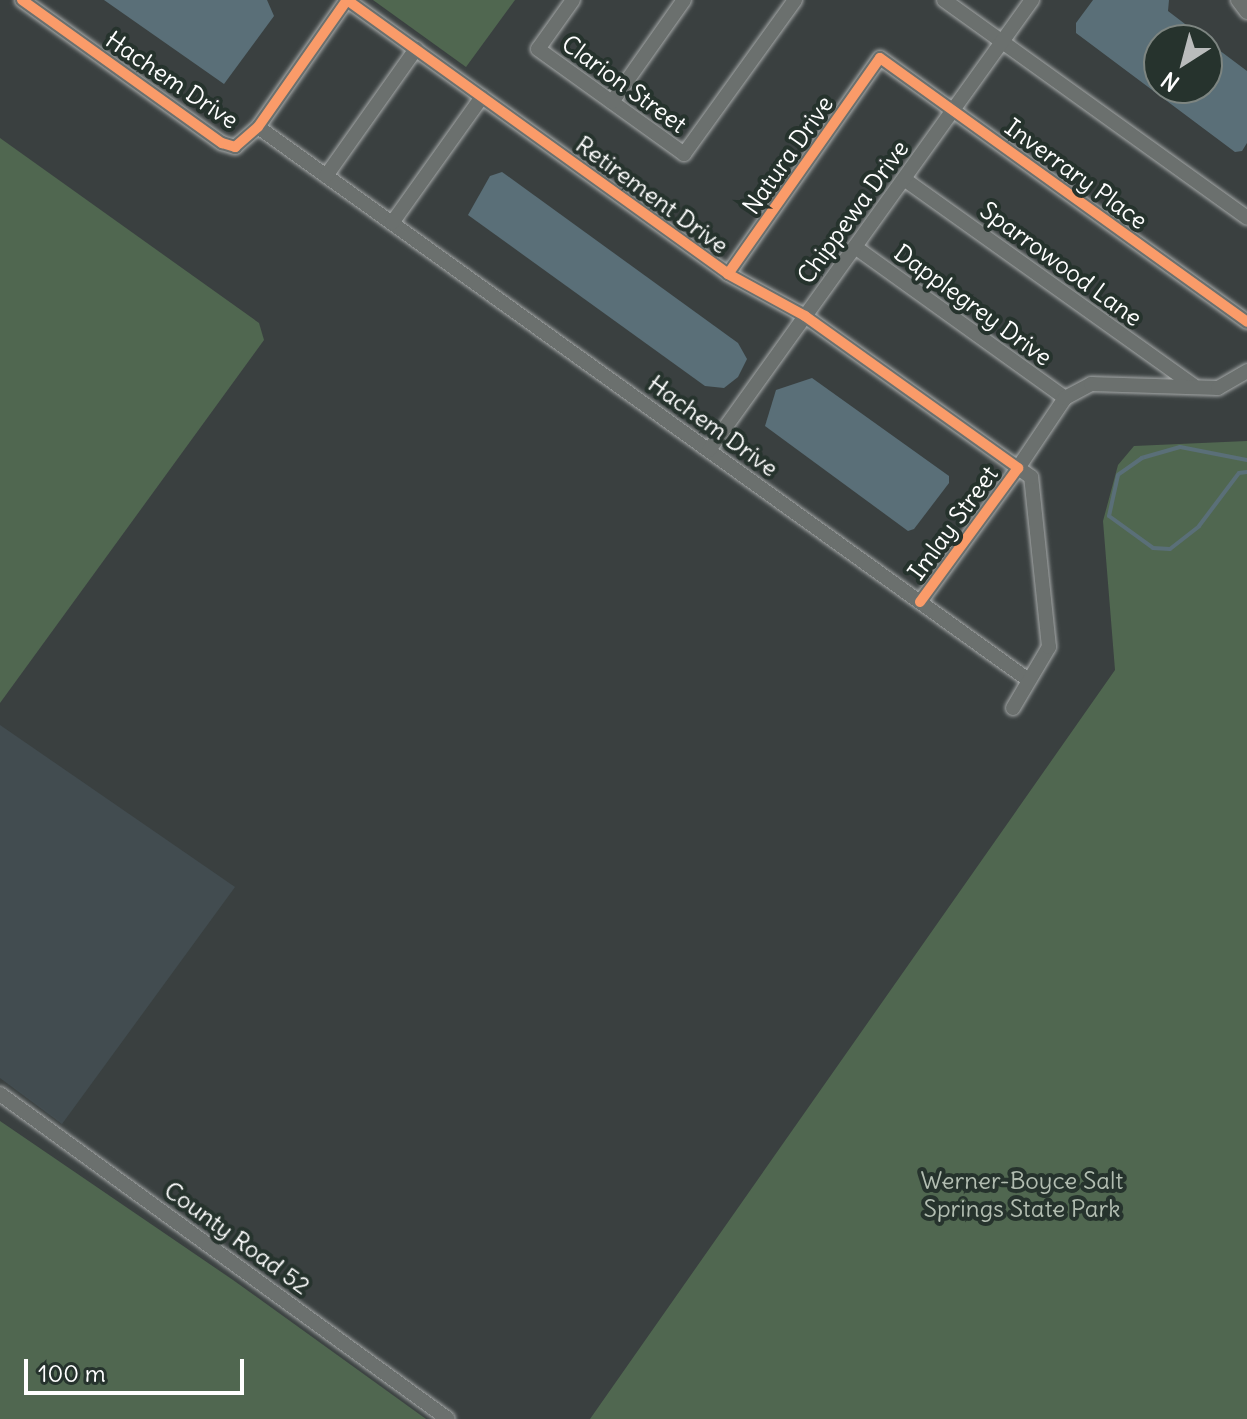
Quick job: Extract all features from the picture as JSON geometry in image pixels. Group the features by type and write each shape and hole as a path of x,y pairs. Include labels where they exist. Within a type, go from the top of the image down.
{"street":[{"name":"Hachem Drive","path":"22,0 222,143 235,147 258,127 1027,679"},
{"path":"258,127 347,0"},
{"name":"Retirement Drive","path":"347,0 728,274 805,316 1018,468"},
{"name":"Clarion Street","path":"573,0 538,49 684,154 795,0"},
{"path":"612,102 684,0"},
{"path":"944,0 1247,218"},
{"name":"Chippewa Drive","path":"709,450 1032,0"},
{"path":"1238,0 1247,12"},
{"path":"326,176 416,49"},
{"name":"Inverrary Place","path":"880,58 1247,322"},
{"name":"Natura Drive","path":"728,274 880,58"},
{"path":"392,223 482,97"},
{"name":"Sparrowood Lane","path":"904,179 1193,385"},
{"name":"Dapplegrey Drive","path":"855,247 1065,398"},
{"path":"1065,398 1091,384 1218,388 1247,371"},
{"name":"Imlay Street","path":"920,602 1065,398"},
{"path":"1013,708 1027,679 1049,647 1031,477 1018,468"},
{"name":"County Road 52","path":"0,1094 448,1419"}],"shaded area":[{"path":"0,725 235,887 62,1124 0,1078"}],"green space":[{"path":"373,0 515,0 466,67"},
{"path":"0,138 259,323 264,340 0,703"},
{"name":"Werner-Boyce Salt Springs State Park","path":"1247,441 1247,1419 590,1419 1115,670 1103,521 1118,465 1134,446"},
{"path":"0,1121 233,1280 426,1419 0,1419"}],"water":[{"path":"104,0 267,0 274,16 224,84"},
{"path":"1093,0 1169,0 1168,11 1185,24 1143,24 1143,83 1076,33 1076,23"},
{"path":"1223,53 1247,71 1247,143 1242,151 1235,152 1171,104 1223,104"},
{"path":"502,172 738,343 747,359 738,377 724,388 705,386 468,215 490,176"},
{"path":"812,378 949,476 949,483 914,529 908,531 765,426 776,390"}],"waterway":[{"path":"1247,460 1180,447 1142,458 1118,475 1109,516 1153,548 1170,549 1199,526 1239,473 1247,472"}],"cycle path":[{"path":"22,0 222,143 235,147 258,127 347,0 728,274 805,316 1018,468 920,602"},
{"path":"728,274 880,58 1247,322"}]}
